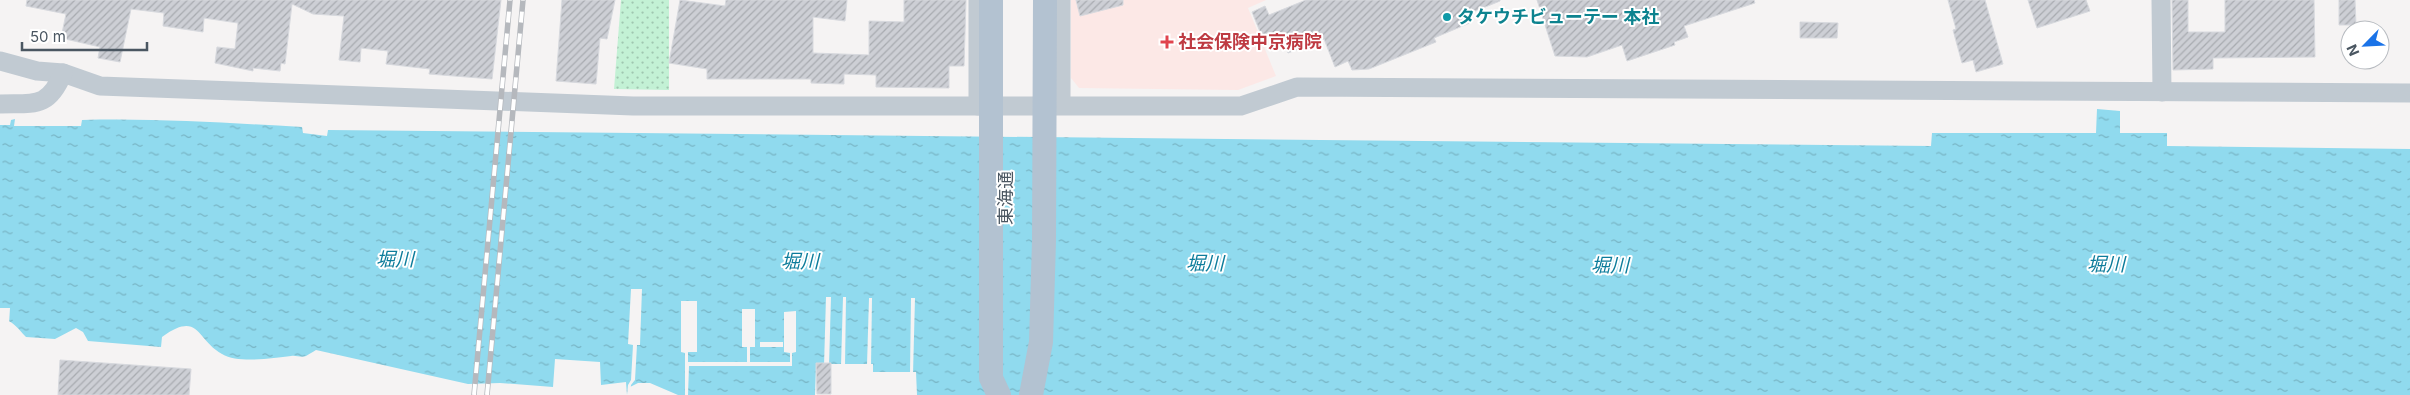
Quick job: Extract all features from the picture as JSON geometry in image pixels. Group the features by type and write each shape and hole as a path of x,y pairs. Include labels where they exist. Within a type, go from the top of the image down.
{"main road":[{"path":"991,0 991,378 999,395"},
{"name":"東海通","path":"1005,395 1007,0"},
{"name":"東海通","path":"1030,0 1030,395"},
{"path":"1030,395 1041,342 1044,241 1045,0"}],"street":[{"path":"978,0 978,106"},
{"path":"1061,0 1062,105"},
{"path":"2161,0 2162,92"},
{"path":"0,60 37,71 63,73 100,86 634,106 1241,106 1297,87 2410,93"},
{"path":"0,104 41,102 51,96 63,73"}],"shaded area":[{"name":"社会保険中京病院","path":"1071,0 1266,0 1248,8 1276,76 1238,90 1079,88 1071,78"}],"green space":[{"path":"621,0 669,0 669,90 614,89"}],"water":[{"name":"堀川","path":"2097,109 2120,111 2120,133 2167,133 2167,146 2410,149 2410,395 917,395 916,372 873,372 873,364 816,364 815,395 678,395 650,383 638,383 630,387 630,395 627,395 626,382 601,385 600,362 555,359 553,387 500,383 468,384 316,350 304,357 237,359 222,354 196,330 184,326 174,329 162,337 161,347 88,341 83,332 76,328 55,339 26,337 11,323 0,319 0,125 10,125 11,120 15,119 14,126 81,126 82,120 165,120 247,124 302,127 303,133 327,136 328,130 1931,146 1932,133 2096,133"}],"pier":[{"path":"631,289 642,289 640,345 637,345 635,380 631,385 630,395 627,395 628,385 631,380 633,345 628,344"},
{"path":"826,297 831,297 829,366 824,366"},
{"path":"843,297 846,297 845,366 841,366"},
{"path":"869,298 872,298 871,366 867,365"},
{"path":"911,298 915,298 913,374 910,374"},
{"path":"681,301 697,301 697,352 688,352 688,362 747,362 747,347 742,347 742,309 755,309 755,347 750,347 750,362 790,362 790,353 784,352 784,312 796,311 796,352 792,353 792,366 689,366 688,395 685,395 685,353 681,352"},
{"path":"0,308 10,308 9,324 0,322"},
{"path":"760,342 783,342 783,347 760,347"}],"building":[{"path":"27,0 501,0 492,79 429,74 430,69 386,64 388,51 361,48 360,62 339,60 344,16 313,14 292,4 285,64 281,63 280,71 253,68 253,71 215,63 217,47 235,49 238,23 204,18 203,32 163,26 164,13 131,9 120,62 98,58 100,47 61,38 66,14 26,6"},
{"path":"562,0 615,0 607,39 600,38 596,84 556,81"},
{"path":"680,0 725,6 726,0 847,0 845,21 813,17 813,53 869,55 869,21 904,22 904,0 966,0 964,66 949,66 949,88 876,87 876,75 844,74 844,84 811,83 811,79 707,79 707,69 669,63"},
{"path":"1076,0 1123,0 1123,5 1080,16"},
{"path":"1306,0 1500,1 1468,14 1472,22 1434,38 1436,42 1369,69 1352,70 1348,61 1335,67 1324,39 1288,53 1280,32 1263,39 1252,12 1265,6 1269,15"},
{"path":"1537,0 1754,0 1755,3 1684,26 1688,37 1674,42 1675,45 1627,61 1622,45 1587,57 1555,56"},
{"path":"1948,0 1985,0 2003,64 1976,72 1973,60 1962,63 1953,30 1956,29"},
{"path":"2028,0 2086,0 2090,11 2037,28"},
{"path":"2172,0 2188,0 2188,32 2225,32 2225,0 2314,0 2315,57 2213,58 2213,69 2173,70"},
{"path":"2339,0 2355,0 2356,20 2340,20 2339,25"},
{"path":"1800,22 1838,23 1837,38 1800,38"},
{"path":"60,360 191,369 189,395 58,395"},
{"path":"816,363 831,363 831,394 817,394"}],"railway":[{"path":"474,395 510,0"},
{"path":"487,395 523,0"}],"place":[{"name":"タケウチビューテー 本社","path":"1447,17"},
{"name":"社会保険中京病院","path":"1167,42"}]}
